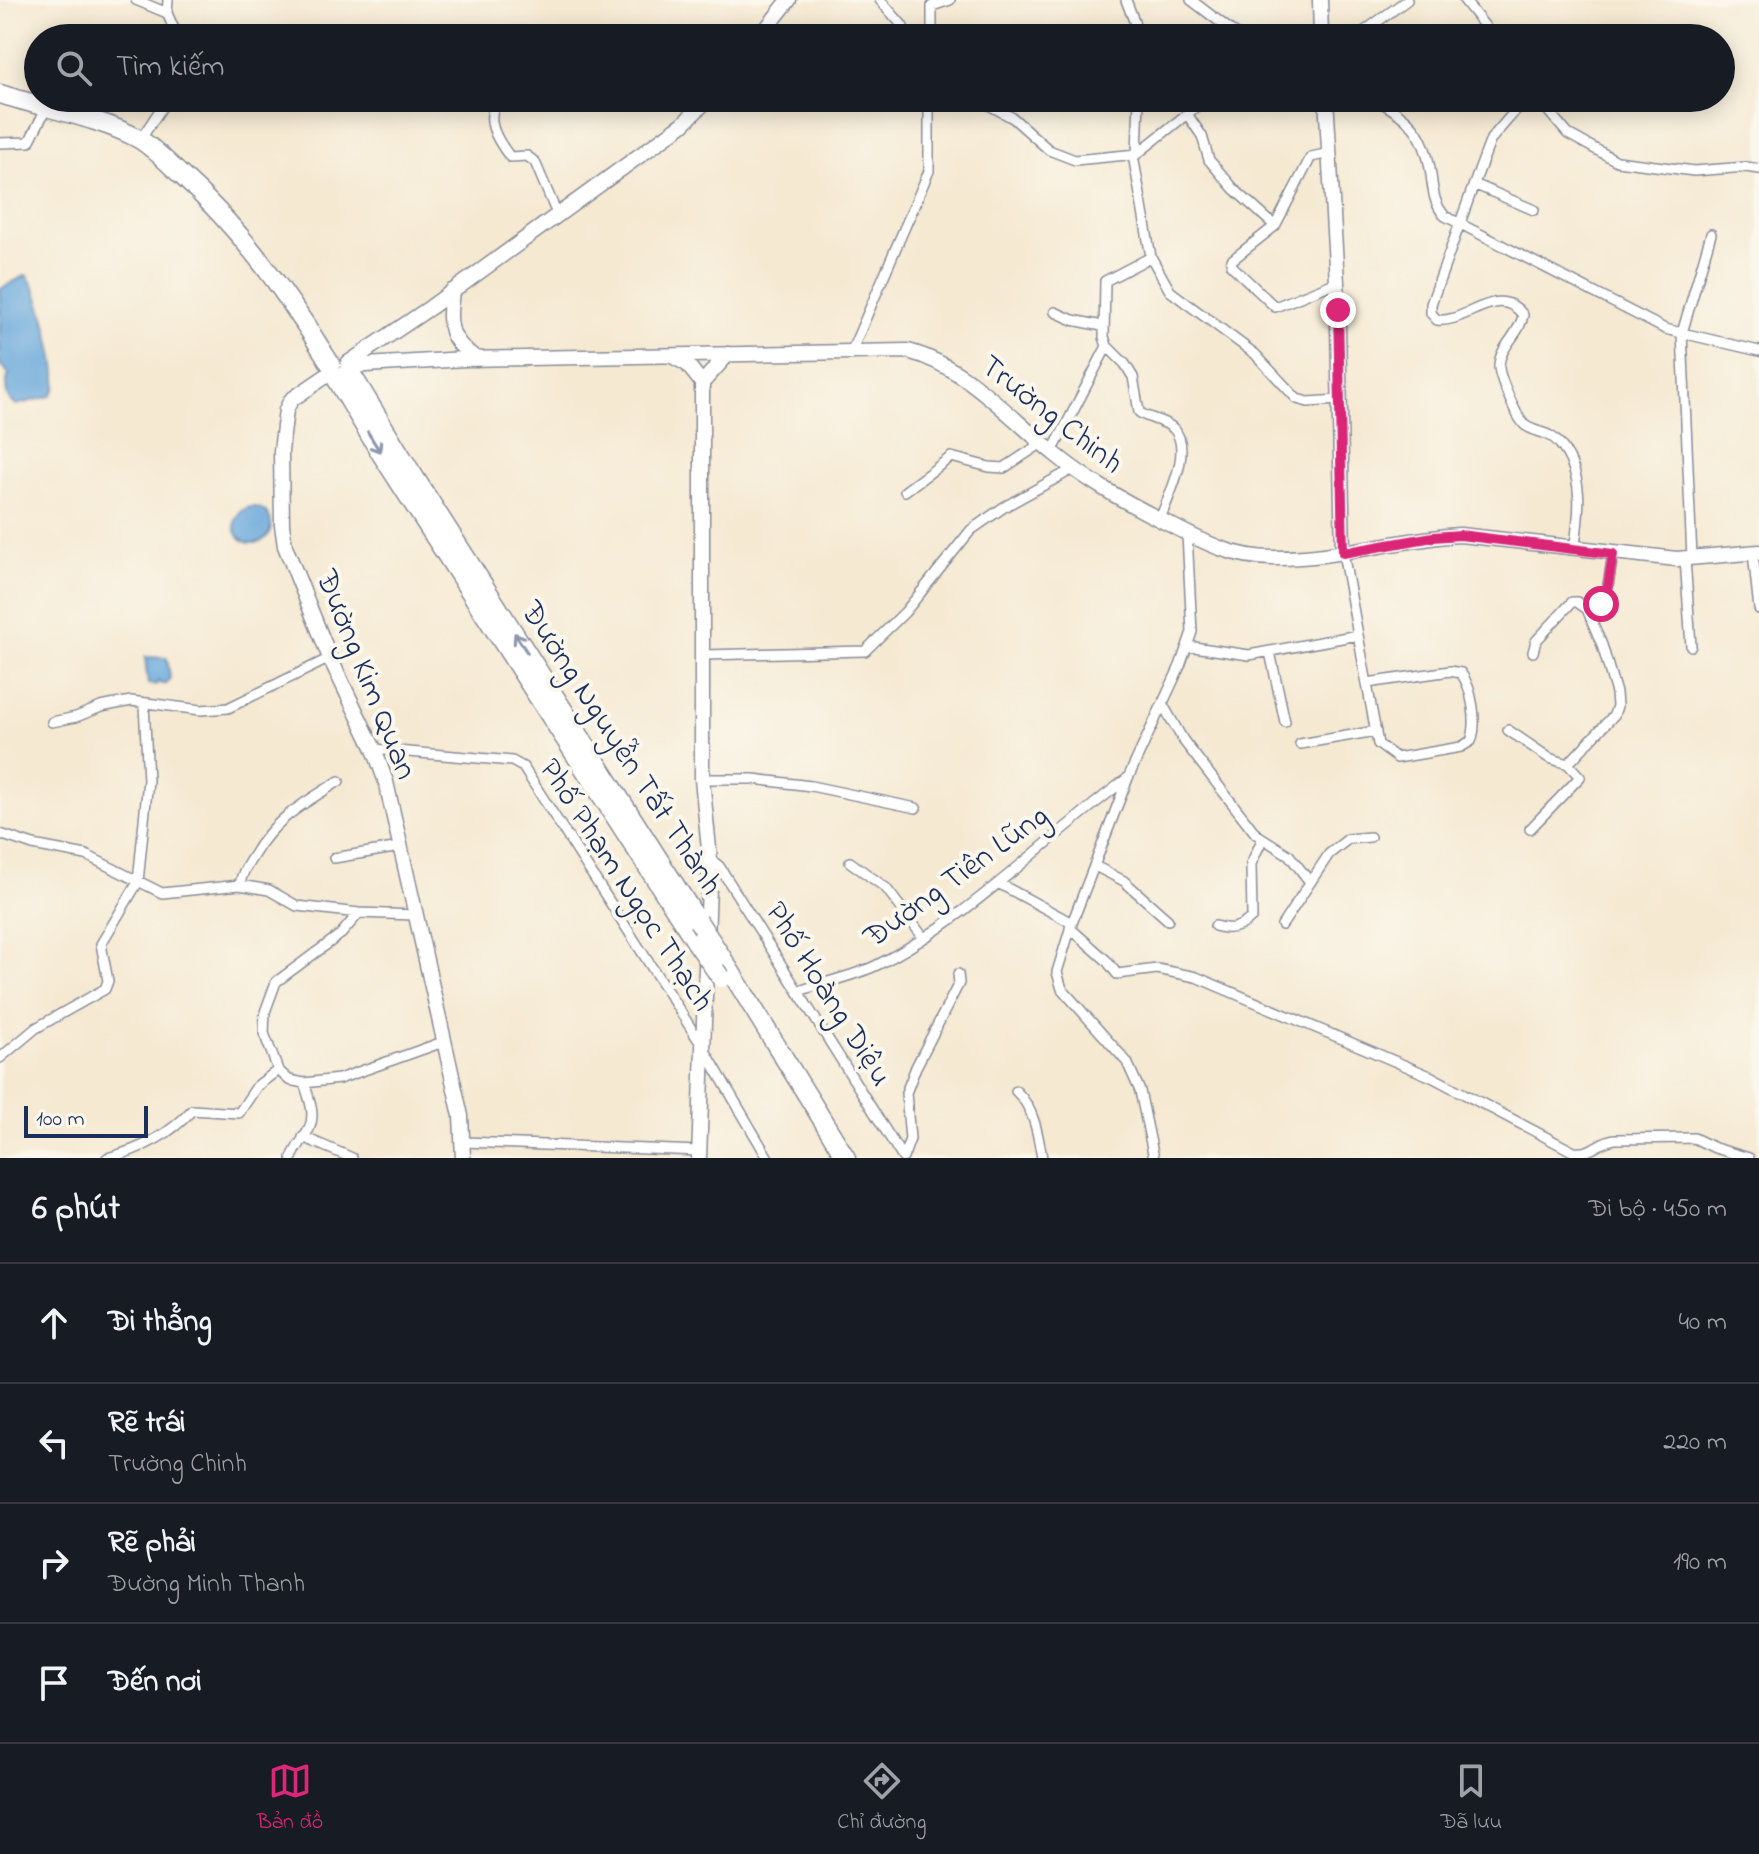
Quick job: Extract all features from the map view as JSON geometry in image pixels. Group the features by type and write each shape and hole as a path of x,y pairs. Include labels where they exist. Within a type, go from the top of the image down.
{"highway":[{"path":"0,94 24,102"},
{"path":"57,112 104,125 140,140 204,195 235,227 340,368"},
{"name":"Đường Nguyễn Tất Thành","path":"340,368 408,467 721,956 846,1158"},
{"name":"Đường Nguyễn Tất Thành","path":"340,368 378,449 721,978 833,1158"}],"main road":[{"path":"770,24 789,0"},
{"path":"1320,0 1321,24"},
{"name":"Đường Kim Quan","path":"463,1158 461,1116 386,782 374,749 330,658 285,546 280,485 288,405 306,389 452,291 683,124 695,112"},
{"path":"1327,112 1337,282 1343,553"},
{"path":"452,291 450,327 460,348 478,359"},
{"name":"Trường Chinh","path":"340,368 478,359 908,351 924,355 961,376 1073,469 1109,493 1209,546 1240,556 1274,559 1343,553 1460,535 1613,554 1689,558 1756,552"},
{"path":"668,354 687,364 702,383 702,779 710,859 699,1155"},
{"path":"702,383 728,354"}],"street":[{"path":"136,0 167,13"},
{"path":"168,0 167,13 172,24"},
{"path":"880,0 901,24"},
{"path":"932,24 932,3 950,0"},
{"path":"1126,0 1135,24"},
{"path":"1191,0 1223,24"},
{"path":"1374,24 1407,0"},
{"path":"1464,0 1483,24"},
{"path":"0,143 29,142 44,112"},
{"path":"140,140 159,112"},
{"path":"491,112 500,142 510,157 527,156 535,162 557,214"},
{"path":"852,350 929,171 929,112"},
{"path":"1002,112 1049,150 1075,160 1135,154 1190,112"},
{"path":"1138,112 1135,154 1151,257 1175,296 1255,354 1297,399 1308,402 1339,400"},
{"path":"1397,112 1418,130 1438,209 1460,225 1648,321 1682,333 1759,351"},
{"path":"1514,112 1491,139 1431,304 1431,313 1437,320 1449,321 1493,302 1508,304 1523,315 1501,357 1499,368 1519,418 1529,428 1552,436 1568,456 1580,505 1574,550"},
{"path":"1546,112 1568,134 1617,161 1694,171 1759,169"},
{"path":"1187,114 1202,136 1209,160 1234,189 1275,226"},
{"path":"1330,153 1311,157 1275,226 1231,262 1232,268 1272,306 1280,307 1337,282"},
{"path":"1474,184 1534,210"},
{"path":"1691,646 1682,333 1711,234"},
{"path":"1151,257 1105,281 1102,326 1107,346 1133,377 1139,412 1175,430 1179,439 1180,466 1160,519"},
{"path":"1055,312 1073,320 1102,326"},
{"path":"905,491 951,457 1004,468 1047,448 1107,346"},
{"path":"704,655 865,651 905,612 963,538 978,524 1073,469"},
{"path":"1154,1158 1140,1091 1127,1062 1062,989 1057,972 1071,925 1128,778 1163,705 1192,632 1187,534"},
{"path":"1756,552 1759,609"},
{"path":"1343,553 1378,744 1397,758 1466,745 1471,741 1474,729 1468,688 1461,673 1450,671 1367,683"},
{"path":"1587,609 1601,604 1606,598 1613,554"},
{"path":"1533,652 1536,641 1572,602 1587,609 1608,662 1617,706 1614,715 1568,764"},
{"path":"1187,646 1249,655 1358,635"},
{"path":"1270,652 1285,722"},
{"path":"52,722 131,701 201,710 228,708 330,658"},
{"path":"0,1058 36,1028 105,989 108,981 101,944 138,882 148,780 144,704"},
{"path":"1163,705 1183,740 1262,840 1289,855 1310,882"},
{"path":"1508,730 1549,758 1568,764 1580,778 1530,829"},
{"path":"1300,744 1376,731"},
{"name":"Phố Phạm Ngọc Thạch","path":"374,749 512,761 523,767 703,1047 768,1158"},
{"name":"Đường Tiên Lũng","path":"799,991 873,967 923,937 998,883 1128,778"},
{"path":"702,779 753,779 811,786 916,808"},
{"path":"240,885 241,876 277,823 339,781"},
{"path":"0,834 33,845 86,855 162,893 240,885 269,890 297,906 415,915"},
{"path":"1282,925 1337,846 1348,839 1370,837"},
{"path":"1215,926 1236,928 1252,917 1251,864 1262,840"},
{"path":"334,858 400,847"},
{"name":"Phố Hoàng Diệu","path":"710,859 719,866 903,1158"},
{"path":"850,862 886,888 923,937"},
{"path":"1095,866 1124,881 1168,920"},
{"path":"998,883 1071,925 1117,974 1150,968 1196,977 1432,1077 1574,1152 1585,1153 1607,1140 1694,1138 1749,1158"},
{"path":"359,913 341,934 276,982 265,1012 264,1033 278,1070 289,1080 304,1083 351,1077 376,1064 443,1042"},
{"path":"903,1158 910,1139 906,1093 959,983 958,974"},
{"path":"107,1158 147,1143 177,1127 192,1110 239,1113 257,1086 278,1070"},
{"path":"292,1158 309,1130 312,1113 304,1083"},
{"path":"1016,1091 1026,1100 1031,1111 1042,1158"},
{"path":"303,1137 352,1158"},
{"path":"464,1142 699,1155"}],"water":[{"path":"26,275 37,295 47,327 56,385 51,396 16,405 6,391 9,374 0,365 0,289"},
{"path":"253,507 266,512 271,525 266,538 253,543 240,538 235,525 240,512"},
{"path":"145,657 167,658 170,677 167,684 158,681 156,685 148,684"}],"route":[{"path":"1338,310 1343,553 1460,535 1613,554 1606,598 1601,604"}]}
